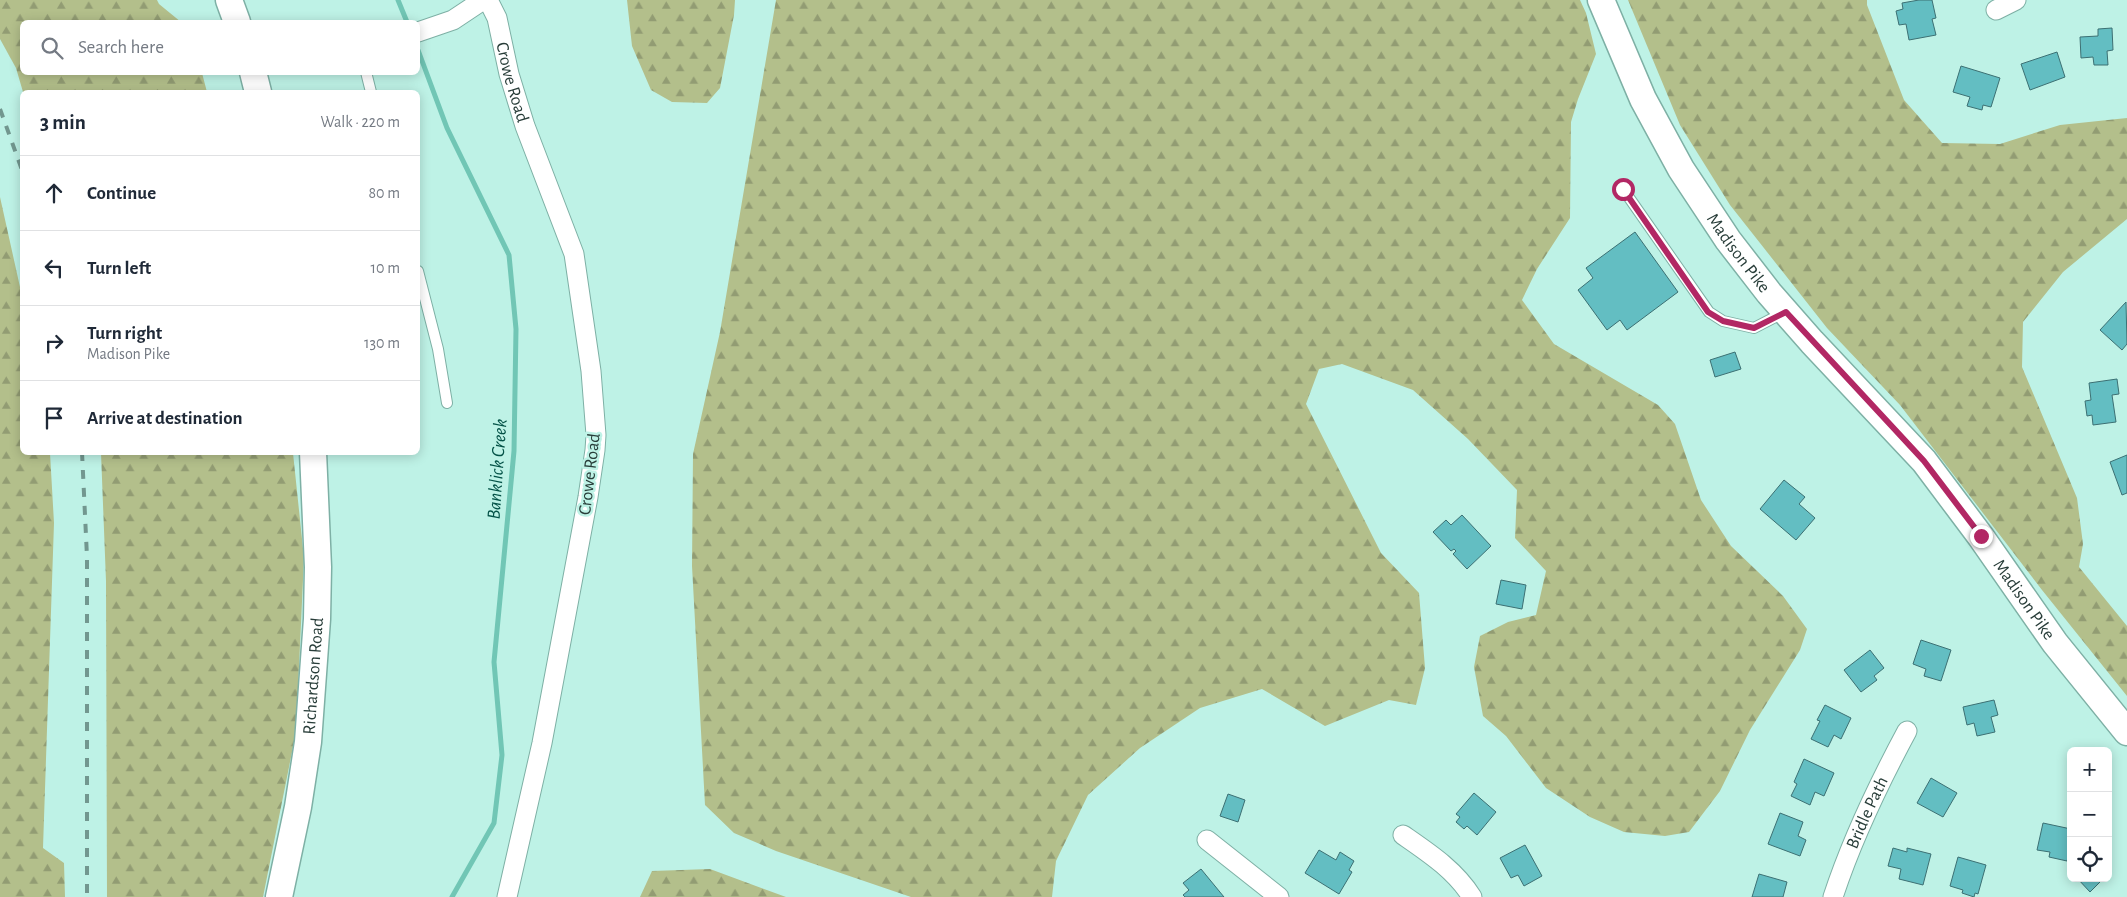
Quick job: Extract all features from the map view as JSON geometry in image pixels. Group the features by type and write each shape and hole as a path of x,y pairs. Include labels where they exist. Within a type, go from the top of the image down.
{"street":[{"path":"229,0 236,20"},
{"path":"420,31 453,20 483,0"},
{"name":"Crowe Road","path":"488,0 497,18 524,126 574,254 591,372 596,435 596,450 588,497 542,743 506,897"},
{"name":"Madison Pike","path":"1601,0 1643,99 1681,169 1728,240 1786,312 1924,461 1981,536 2055,643 2127,732"},
{"path":"1996,10 2016,0"},
{"name":"Richardson Road","path":"280,897 298,806 308,742 317,619 318,567 313,455"},
{"name":"Bridle Path","path":"1833,897 1846,857 1875,791 1907,732"},
{"path":"1403,835 1453,872 1472,897"},
{"path":"1207,840 1279,897"}],"lane":[{"path":"367,75 370,90"},
{"path":"1623,189 1708,312 1723,321 1754,328 1786,312"},
{"path":"420,279 438,349 447,403"}],"green space":[{"path":"0,0 157,0 159,4 179,20 20,20 20,75 203,75 206,90 22,90 16,68 0,39"},
{"path":"627,0 735,0 734,15 720,88 707,103 672,102 651,90 632,46"},
{"path":"776,0 1580,0 1586,13 1596,54 1571,122 1570,218 1537,269 1522,300 1554,344 1658,405 1675,424 1701,500 1731,546 1783,596 1807,629 1800,650 1750,730 1720,791 1689,832 1665,836 1624,832 1590,817 1546,788 1506,736 1483,716 1474,667 1480,636 1508,622 1536,615 1546,571 1515,538 1517,490 1468,439 1413,390 1342,364 1319,369 1306,404 1381,553 1419,593 1425,668 1416,705 1389,700 1325,726 1262,689 1200,708 1140,748 1088,795 1056,861 1052,897 911,897 776,851 734,833 705,805 692,566 693,454 720,332"},
{"path":"1628,0 1867,0 1867,5 1904,100 1942,143 2000,144 2060,125 2127,118 2127,219 2063,272 2023,322 2022,367 2077,498 2083,544 2079,567 2127,626 2127,696 2042,590 1900,405 1827,328 1730,205 1680,125"},
{"path":"0,197 20,287 20,455 50,455 54,523 43,848 64,863 65,897 0,897"},
{"path":"101,455 293,455 304,558 296,732 263,897 107,897 106,581"},
{"path":"710,869 786,897 640,897 652,871"}],"building":[{"path":"1932,0 1936,18 1932,19 1936,35 1909,40 1906,24 1899,25 1896,11 1903,9 1902,3"},
{"path":"2112,28 2113,50 2107,51 2108,65 2094,65 2093,57 2081,58 2080,37 2098,36 2098,29"},
{"path":"2057,52 2065,77 2030,90 2021,64"},
{"path":"1961,66 2000,78 1991,107 1983,105 1982,110 1967,106 1970,97 1953,92"},
{"path":"1635,232 1678,292 1627,330 1620,320 1607,330 1578,290 1593,278 1586,268"},
{"path":"2126,302 2127,344 2122,350 2100,330"},
{"path":"1735,352 1741,369 1715,377 1710,360"},
{"path":"2117,379 2119,394 2112,395 2116,422 2093,425 2092,415 2087,416 2085,401 2091,400 2089,383"},
{"path":"2127,455 2127,493 2122,495 2110,462"},
{"path":"1784,480 1805,497 1799,504 1815,518 1796,540 1760,509"},
{"path":"1462,515 1491,546 1467,569 1453,554 1456,551 1454,549 1451,551 1433,532 1446,520 1451,525"},
{"path":"1501,580 1526,585 1522,609 1496,604"},
{"path":"1921,640 1951,650 1941,681 1924,676 1926,669 1913,664"},
{"path":"1870,650 1884,668 1874,676 1877,680 1861,692 1844,670"},
{"path":"1994,700 1998,715 1991,717 1995,732 1977,736 1974,723 1967,725 1963,707"},
{"path":"1825,705 1851,718 1841,739 1834,735 1828,747 1811,739 1820,721 1817,720"},
{"path":"1804,759 1834,773 1824,796 1815,792 1810,805 1791,796 1797,784 1794,782"},
{"path":"1931,778 1957,793 1943,817 1917,803"},
{"path":"1474,793 1496,812 1477,835 1467,826 1464,829 1456,822 1460,817 1456,814"},
{"path":"1228,794 1245,800 1238,822 1220,816"},
{"path":"1780,813 1803,822 1798,836 1806,840 1800,856 1768,844"},
{"path":"2043,823 2067,828 2067,861 2049,857 2050,852 2037,850"},
{"path":"1525,845 1542,876 1524,886 1518,875 1511,878 1500,858"},
{"path":"1893,848 1907,852 1907,848 1931,854 1923,885 1899,879 1901,869 1888,866"},
{"path":"1319,850 1336,860 1340,852 1354,861 1349,870 1352,872 1339,894 1305,873"},
{"path":"1958,857 1986,865 1978,894 1975,893 1974,897 1962,893 1963,890 1950,886"},
{"path":"1201,869 1224,897 1185,897 1183,895 1189,890 1183,883"},
{"path":"1759,874 1787,882 1783,897 1752,897"},
{"path":"2081,882 2100,882 2090,892"}],"waterway":[{"name":"Banklick Creek","path":"398,0 406,20"},
{"name":"Banklick Creek","path":"420,55 447,128 509,255 516,329 514,451 494,662 502,755 494,823 452,897"}],"railway":[{"path":"0,109 20,164"},
{"path":"82,455 87,557 87,897"}],"route":[{"path":"1623,189 1703,302 1708,312 1723,321 1754,328 1786,312 1924,461 1981,536"}]}
